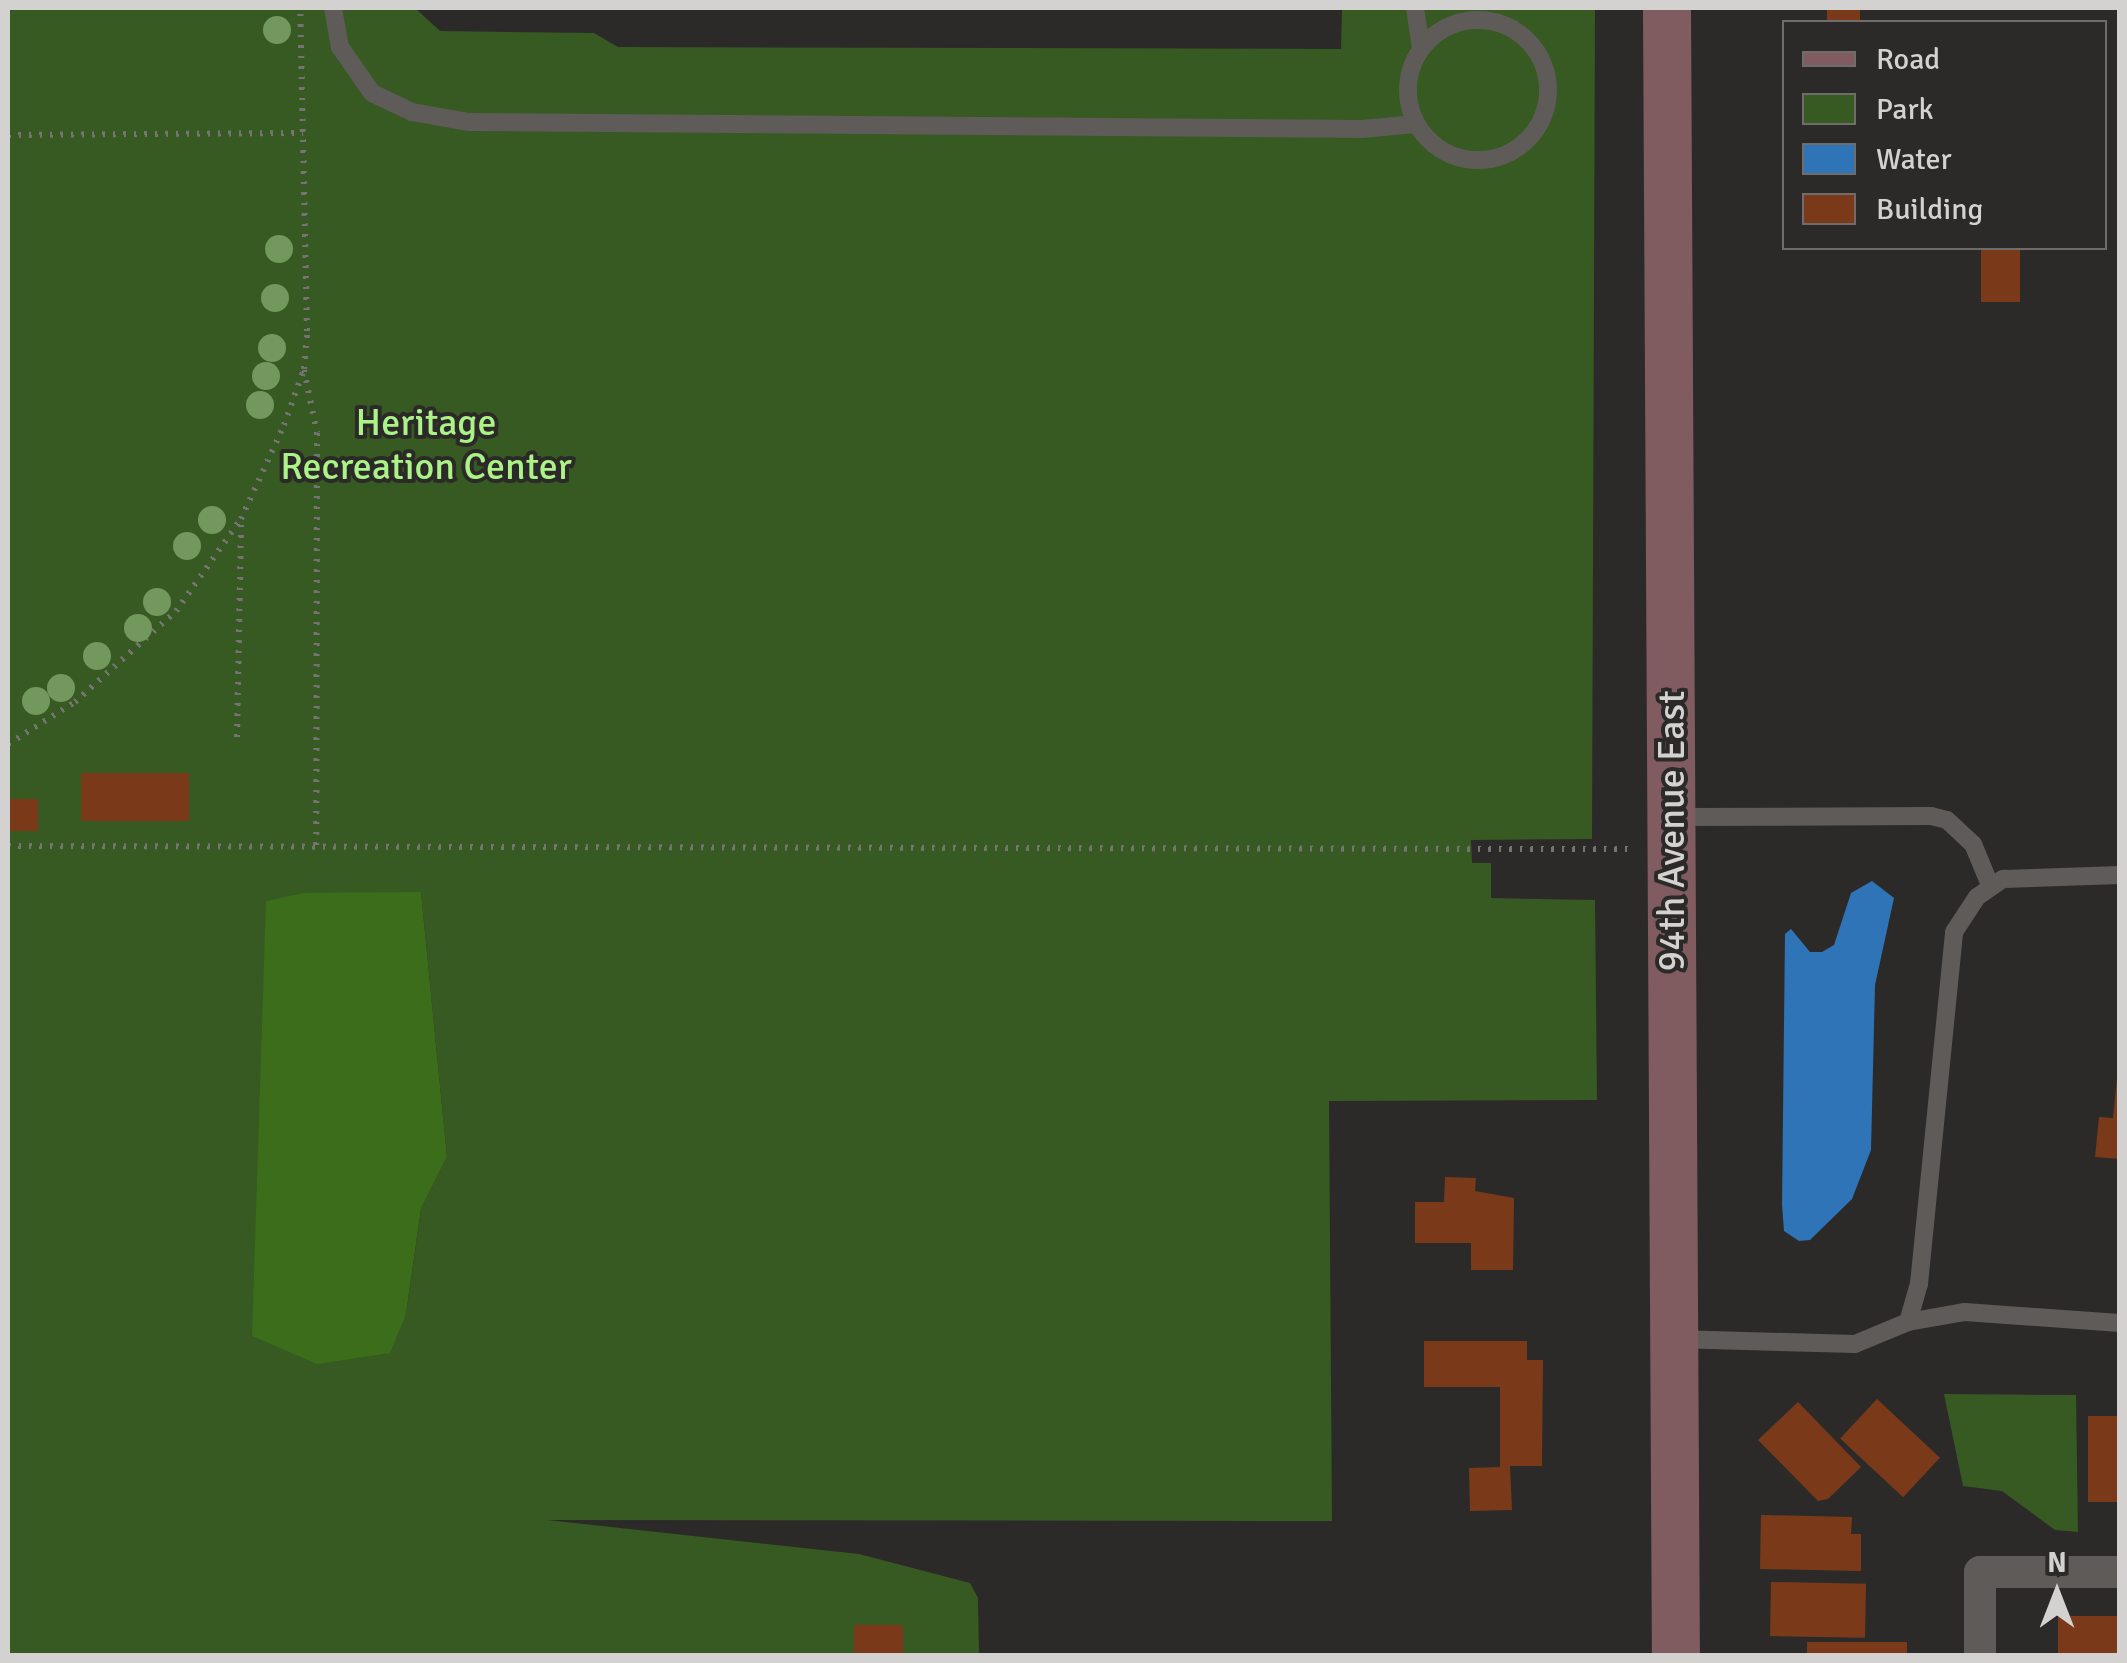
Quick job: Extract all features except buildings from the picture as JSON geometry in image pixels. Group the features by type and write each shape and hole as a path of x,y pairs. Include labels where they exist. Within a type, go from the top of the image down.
{"main road":[{"name":"94th Avenue East","path":"1667,8 1676,1656"}],"street":[{"path":"1980,1656 1980,1572 2120,1572"}],"lane":[{"path":"333,8 340,47 372,93 412,112 469,122 1362,129 1416,124"},
{"path":"1416,8 1421,48 1408,86 1416,124 1444,152 1494,159 1535,133 1549,95 1540,56 1512,28 1473,19 1453,24 1421,48"},
{"path":"1672,833 1931,816 1947,820 1974,844 1990,886"},
{"path":"1908,1322 1919,1284 1954,932 1990,886 2031,875 2120,875"},
{"path":"1674,1339 1855,1344 1908,1322 1965,1312 2120,1323"}],"path":[{"path":"300,8 304,369 317,433 316,846"},
{"path":"8,136 303,133"},
{"path":"8,744 121,666 176,611 241,518 304,369"},
{"path":"237,737 241,518"},
{"path":"8,846 1672,833"}],"green space":[{"name":"Heritage Recreation Center","path":"8,8 415,8 440,31 594,33 618,47 1341,49 1342,8 1595,8 1592,839 1471,840 1472,863 1491,863 1491,898 1595,900 1597,1100 1329,1101 1332,1521 547,1520 859,1554 970,1583 978,1598 979,1655 8,1656","holes":["421,892 447,1157 421,1209 406,1314"]},
{"path":"421,892 447,1157 421,1209 406,1314 390,1353 317,1364 252,1336 266,901 304,893"},
{"path":"1944,1394 2076,1395 2078,1532 2055,1530 2002,1491 1963,1486"}],"water":[{"path":"1872,881 1894,898 1875,985 1871,1150 1852,1199 1810,1240 1799,1241 1784,1231 1782,1205 1785,934 1791,929 1810,952 1822,952 1834,945 1851,893"}]}
